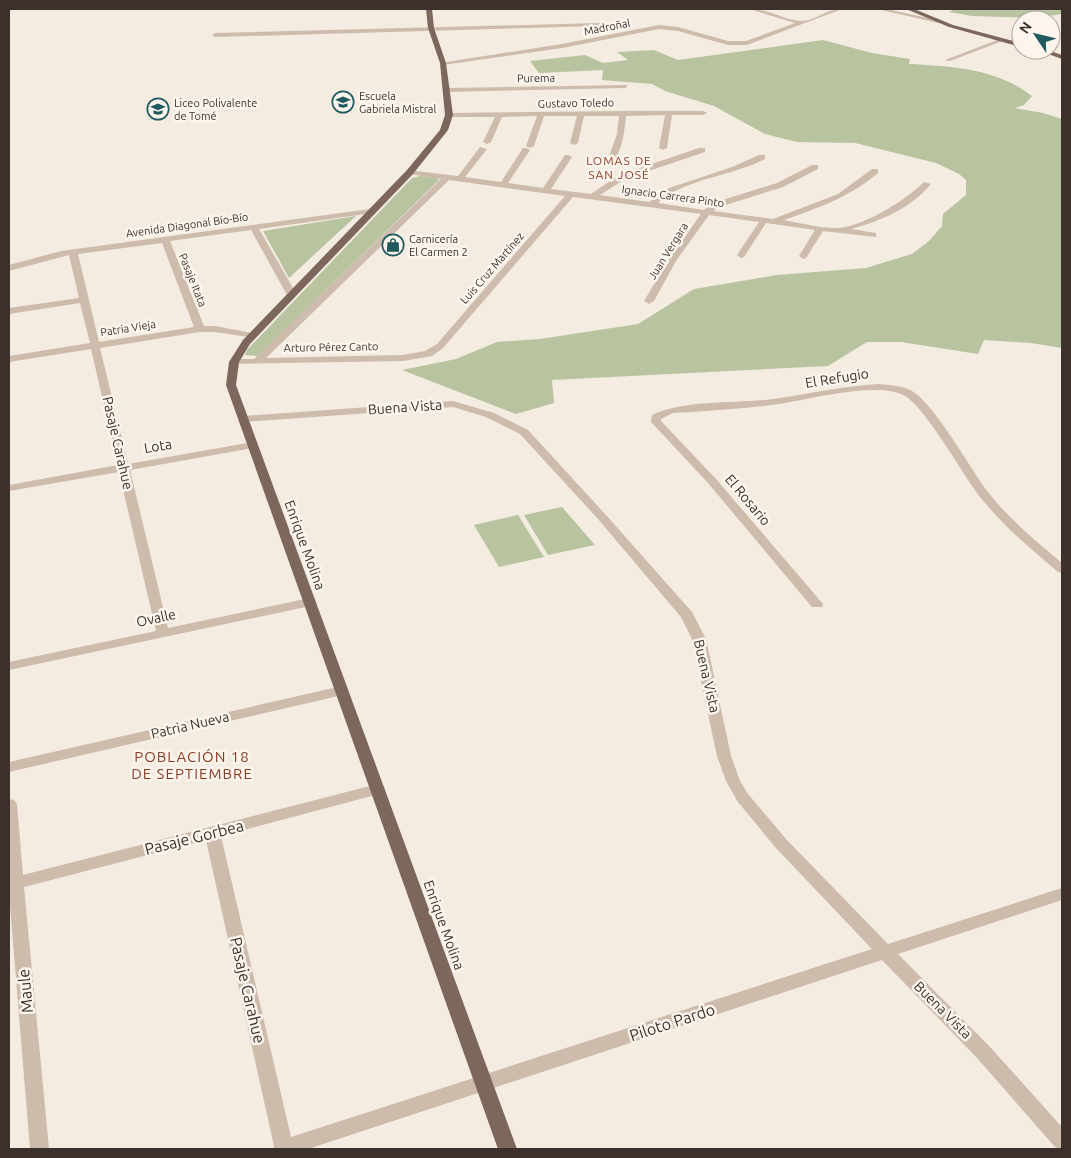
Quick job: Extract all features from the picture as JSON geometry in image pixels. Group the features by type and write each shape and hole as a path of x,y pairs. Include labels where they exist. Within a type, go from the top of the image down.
{"main road":[{"path":"913,9 938,21 1011,42"},
{"name":"Enrique Molina","path":"427,19 443,63 449,115 440,137 410,172 370,211 252,336 234,362 231,385 508,1149"}],"street":[{"path":"752,9 802,23"},
{"name":"Madroñal","path":"443,63 553,47 659,27 675,28 728,43 742,43 839,9"},
{"path":"880,9 938,21"},
{"path":"215,35 427,19 598,24"},
{"path":"244,26 293,25"},
{"path":"948,60 1002,40"},
{"name":"Purema","path":"446,90 625,86"},
{"path":"612,159 621,134 623,113"},
{"path":"664,148 669,113"},
{"name":"Gustavo Toledo","path":"449,115 703,113"},
{"path":"460,179 485,146 499,114"},
{"path":"502,184 528,148 541,114"},
{"path":"574,144 581,114"},
{"path":"592,197 608,184 626,175 702,150"},
{"path":"546,190 568,157"},
{"path":"651,205 669,192 741,168 762,157"},
{"path":"706,212 716,205 780,185 815,167"},
{"path":"773,222 835,198 861,183 875,171"},
{"name":"Ignacio Carrera Pinto","path":"410,172 873,235"},
{"path":"256,361 446,177"},
{"path":"839,231 895,209 914,197 927,184"},
{"name":"Luis Cruz Martínez","path":"428,354 440,346 571,194"},
{"name":"Avenida Diagonal Bío-Bío","path":"9,268 38,259 73,253 370,211"},
{"name":"Juan Vergara","path":"649,301 672,261 706,212"},
{"path":"742,255 764,220"},
{"path":"254,228 292,295"},
{"path":"803,256 820,228"},
{"name":"Pasaje Itata","path":"165,240 200,329"},
{"name":"Pasaje Carahue","path":"73,253 163,633"},
{"path":"9,311 84,300"},
{"name":"Patria Vieja","path":"9,359 200,329 215,329 252,336"},
{"name":"Arturo Pérez Canto","path":"234,362 402,358 428,354"},
{"name":"El Refugio","path":"656,417 671,410 773,402 863,388 880,387 900,390 916,400 975,483 998,510 1062,569"},
{"name":"Buena Vista","path":"243,419 453,404 490,415 524,432 633,552 687,615 699,640 724,756 733,781 748,803 795,858 990,1058 1062,1141"},
{"name":"El Rosario","path":"656,417 656,422 712,481 817,604"},
{"name":"Lota","path":"9,488 253,445"},
{"name":"Ovalle","path":"9,666 310,602"},
{"name":"Patria Nueva","path":"9,767 342,691"},
{"name":"Pasaje Gorbea","path":"12,884 378,789"},
{"name":"Maule","path":"9,804 12,884 39,1149"},
{"name":"Pasaje Carahue","path":"212,832 283,1149"},
{"name":"Piloto Pardo","path":"283,1149 307,1145 1062,894"}],"green space":[{"path":"954,9 1062,9 1061,14 1061,10 1011,10 1011,17 972,16 949,12"},
{"path":"823,40 872,53 910,59 909,64 957,68 989,75 1019,87 1032,96 1024,105 1015,108 1043,113 1062,119 1062,348 1031,343 984,340 978,354 901,342 867,342 828,366 552,380 554,403 516,414 402,370 456,359 497,342 540,339 638,324 694,289 777,275 866,268 912,254 929,241 942,226 943,214 966,195 966,180 959,174 936,163 855,143 797,142 765,134 714,106 665,91 652,84 602,80 603,70 539,73 530,61 585,55 603,63 628,60 617,52 654,50 678,60"},
{"path":"420,176 435,177 439,180 258,356 245,355 247,350 412,178"},
{"path":"356,216 289,278 263,231"},
{"path":"562,507 595,545 548,555 524,515"},
{"path":"518,515 544,557 499,567 474,525"}],"place":[{"name":"Escuela Gabriela Mistral","path":"343,102"},
{"name":"Liceo Polivalente de Tomé","path":"158,109"},
{"name":"Carnicería El Carmen 2","path":"393,245"}],"district":[{"name":"LOMAS DE SAN JOSÉ","path":"619,167"},
{"name":"POBLACIÓN 18 DE SEPTIEMBRE","path":"192,764"}]}
